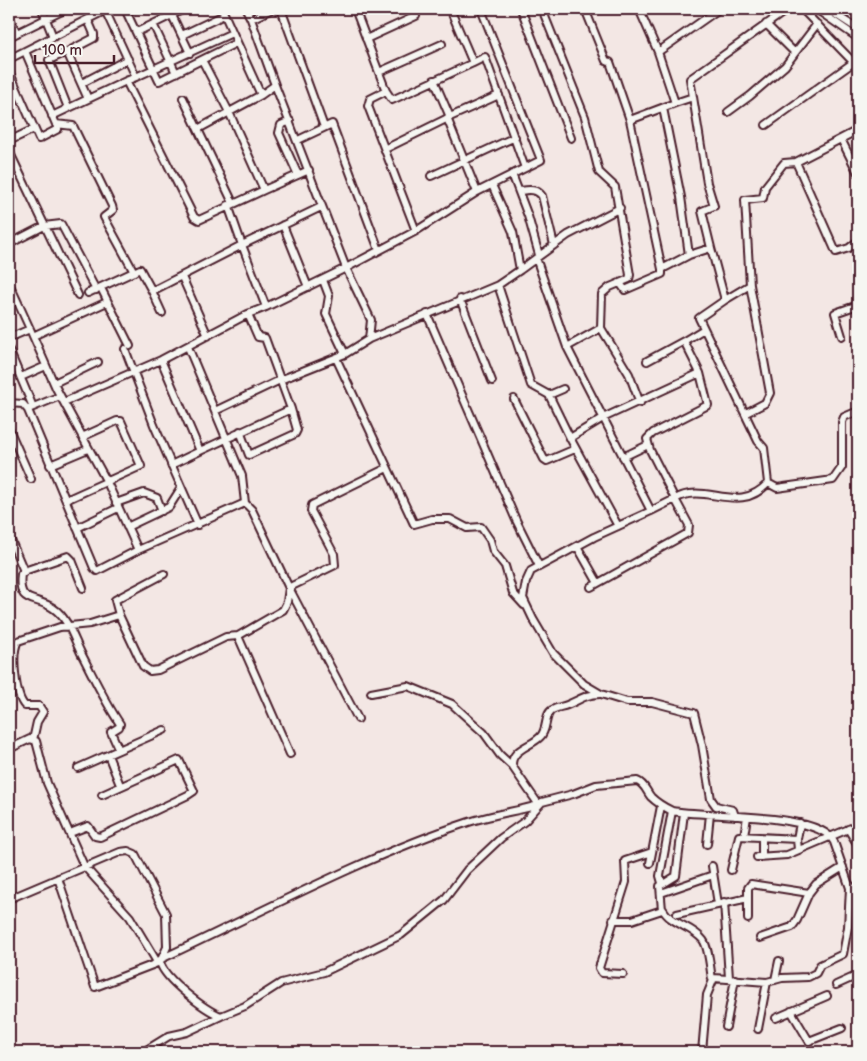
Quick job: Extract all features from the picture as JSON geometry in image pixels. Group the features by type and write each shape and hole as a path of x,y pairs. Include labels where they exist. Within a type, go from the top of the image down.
{"street":[{"path":"42,9 53,37"},
{"path":"9,38 65,9"},
{"path":"9,59 107,9 136,77"},
{"path":"134,9 126,10 159,81 236,43"},
{"path":"136,32 154,24 170,12 184,9"},
{"path":"246,9 298,140 321,207 346,268 371,320 369,339"},
{"path":"251,19 269,9"},
{"path":"280,9 324,127"},
{"path":"355,9 386,92 392,100 485,58 522,156 525,168 523,169"},
{"path":"450,9 473,63"},
{"path":"9,403 23,404 31,409 134,372 161,360 248,314 346,268 416,231 477,192 541,160 481,9"},
{"path":"521,9 571,138"},
{"path":"542,9 584,117 599,172 615,187 630,272 629,278 610,287 602,294 601,328 630,374 640,402"},
{"path":"585,9 606,61 610,62 630,120 662,269 662,274 625,290 620,283"},
{"path":"639,9 658,52 675,103"},
{"path":"658,52 719,9"},
{"path":"725,300 702,211 714,206 707,183 690,79 788,9"},
{"path":"766,125 856,65 802,9"},
{"path":"816,9 858,38"},
{"path":"827,9 858,30"},
{"path":"170,12 190,53"},
{"path":"182,35 223,12 261,94"},
{"path":"366,38 416,16"},
{"path":"9,17 17,33"},
{"path":"68,108 49,60 94,38 88,20"},
{"path":"154,24 176,73"},
{"path":"766,24 794,52"},
{"path":"728,112 750,96 784,66 818,24"},
{"path":"52,116 232,33"},
{"path":"379,72 442,44"},
{"path":"9,74 39,139 58,129 25,51"},
{"path":"67,52 88,99"},
{"path":"82,83 128,59"},
{"path":"202,60 229,112 264,190"},
{"path":"434,80 477,192"},
{"path":"126,81 196,220 308,170"},
{"path":"198,129 275,85"},
{"path":"386,92 370,99 368,106 416,231"},
{"path":"384,149 499,95"},
{"path":"630,120 693,97"},
{"path":"183,98 231,204 242,245 266,307"},
{"path":"663,108 681,197 689,255"},
{"path":"290,121 279,127 278,133 298,175"},
{"path":"56,124 73,126 112,206 113,210 104,217 134,272"},
{"path":"298,140 332,124 379,250"},
{"path":"9,141 34,129"},
{"path":"746,414 766,403 770,393 750,285 745,226 745,200 763,198 765,187 784,163 796,162 858,130"},
{"path":"431,176 515,136"},
{"path":"841,139 858,173"},
{"path":"9,151 78,295"},
{"path":"796,162 836,252 849,248 858,241"},
{"path":"512,174 567,347 651,511"},
{"path":"492,185 513,232 520,270"},
{"path":"519,192 531,190 538,192 542,196 554,245"},
{"path":"152,291 321,207"},
{"path":"215,411 280,380 346,354 369,339 460,299 498,285 554,245 620,208"},
{"path":"9,244 44,226 56,223 64,228 107,302 127,347 134,372 170,465 198,525"},
{"path":"283,225 308,287"},
{"path":"662,269 689,255 711,248"},
{"path":"88,293 140,269 162,313"},
{"path":"182,276 208,336"},
{"path":"323,280 329,296 326,314 346,354"},
{"path":"9,283 54,383 107,482 138,550"},
{"path":"498,285 531,385 549,395 575,449 618,526"},
{"path":"750,285 699,318 758,441 764,448 768,483"},
{"path":"460,299 492,381"},
{"path":"33,336 107,302"},
{"path":"842,336 835,313 858,305"},
{"path":"240,431 249,455 295,434 298,430 264,338 258,337 248,314"},
{"path":"427,314 516,520 539,566"},
{"path":"567,347 601,328"},
{"path":"9,338 30,329"},
{"path":"647,361 704,329"},
{"path":"591,587 688,533 688,524 648,445 647,439 653,433 708,405 700,373 684,341"},
{"path":"188,347 242,476 245,503 252,510 289,588 358,719"},
{"path":"9,350 21,377 50,465 97,571 138,550 245,503"},
{"path":"336,358 414,524 432,519 450,519 467,528 481,526 490,540 493,551 505,566 513,593 528,610 553,653 578,679 601,694 632,704 652,702 692,712 697,720 711,799 716,806 733,810 735,816"},
{"path":"161,360 200,451"},
{"path":"54,383 98,362"},
{"path":"21,377 46,366"},
{"path":"570,438 603,418 700,373"},
{"path":"549,395 563,389"},
{"path":"514,399 544,459 547,461 575,449"},
{"path":"170,465 291,409"},
{"path":"768,483 777,488 833,480 842,467 842,422 844,417 858,411"},
{"path":"66,500 141,466 123,424 116,421 82,437"},
{"path":"9,429 31,479"},
{"path":"623,457 648,445"},
{"path":"50,465 88,449"},
{"path":"289,588 328,570 336,562 334,554 311,511 312,505 387,468"},
{"path":"528,610 523,595 526,582 529,573 539,566 618,526 691,493 742,499 756,494 768,483"},
{"path":"127,527 162,511 172,504 181,488"},
{"path":"77,528 144,493 157,498 162,511"},
{"path":"9,536 24,571"},
{"path":"577,546 598,584"},
{"path":"83,588 72,560 68,556 24,571 21,574 20,581 24,595 35,602 52,607 70,626 80,652 120,724 111,732 119,750"},
{"path":"164,574 116,598 115,601 119,615 140,661 150,671 169,665 226,637 238,636 283,610 287,602 289,588"},
{"path":"33,740 42,710 39,706 25,706 20,701 15,646 18,642 28,637 70,626 90,624 119,615"},
{"path":"238,636 290,754"},
{"path":"371,693 408,686 452,704 484,733 500,756 512,766 539,805"},
{"path":"512,766 513,757 520,749 536,741 546,731 548,713 551,710 568,705 588,694 601,694"},
{"path":"78,768 164,730"},
{"path":"9,749 27,740 33,740"},
{"path":"33,740 39,749 47,784 84,866 130,917 157,962 160,961 166,974 184,991 221,1016"},
{"path":"108,755 120,785"},
{"path":"70,833 88,826 95,836 100,836 188,795 194,790 179,760 120,785 102,795"},
{"path":"143,1052 169,1036 186,1032 245,1006 281,983 324,972 401,936 434,910 453,890 467,870 501,838 525,821 539,805 546,800 573,794 596,785 637,781 642,784 649,795 661,806 672,811 800,822 832,836 848,882 850,894 848,927 843,954 820,965 816,973 811,976 794,976 767,982 719,976 712,979"},
{"path":"58,878 94,987 160,961 330,879 438,833 472,821 539,805"},
{"path":"650,863 661,806"},
{"path":"672,811 660,876 662,883 662,908 667,918 694,932 704,941 712,979 708,995 702,1052"},
{"path":"662,883 672,880 676,874 684,813"},
{"path":"707,844 710,814"},
{"path":"744,836 747,817"},
{"path":"798,850 797,839 800,822"},
{"path":"762,839 760,857 786,855 858,824"},
{"path":"848,829 858,846"},
{"path":"731,870 739,836 762,839 797,839"},
{"path":"9,900 84,866 120,852 128,851 137,856 166,914 166,947 160,961"},
{"path":"623,974 599,970 626,882 625,861 652,852"},
{"path":"712,866 721,903 732,979 726,1027"},
{"path":"760,938 792,927 809,893 816,884 843,867"},
{"path":"661,892 713,875"},
{"path":"848,882 858,896"},
{"path":"748,919 749,886 754,884 809,893"},
{"path":"677,914 748,898"},
{"path":"613,920 632,920 660,912 662,908"},
{"path":"775,980 779,961"},
{"path":"836,985 858,975"},
{"path":"758,1029 767,982"},
{"path":"776,1018 826,996"},
{"path":"791,1011 809,1041 842,1028"}]}
